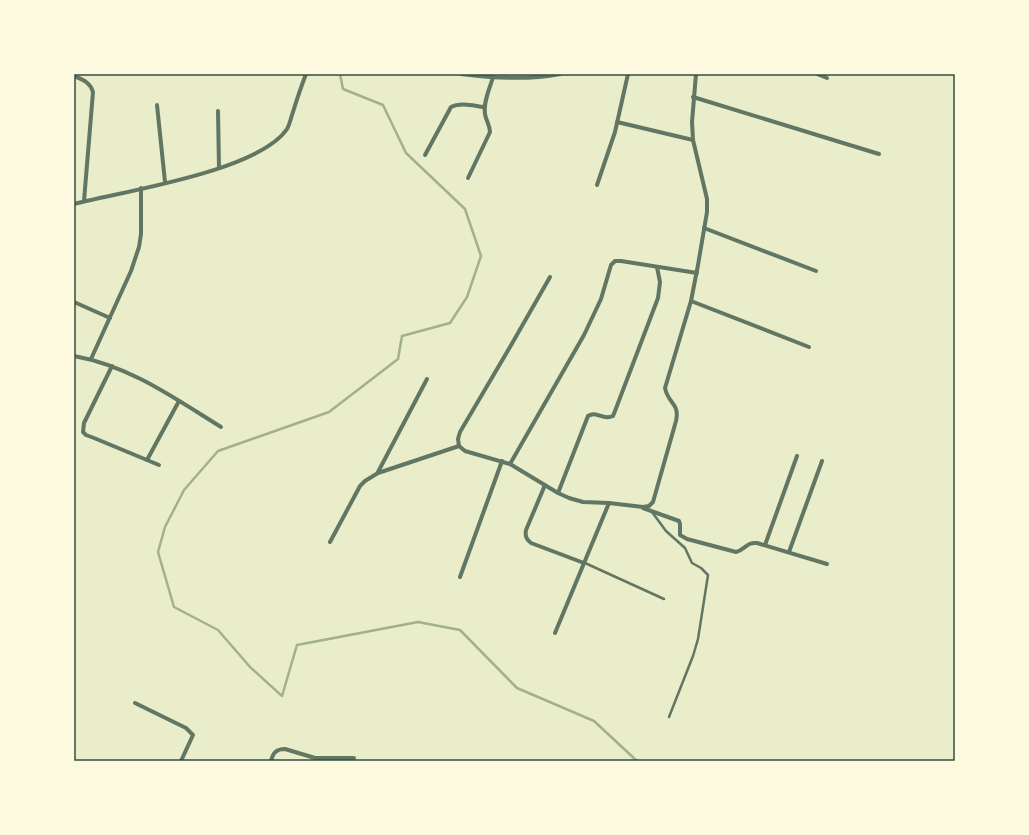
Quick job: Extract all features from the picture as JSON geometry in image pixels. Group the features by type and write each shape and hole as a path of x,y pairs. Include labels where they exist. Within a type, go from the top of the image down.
{"street":[{"path":"74,204 219,168 251,156 269,146 288,128 306,74"},
{"path":"461,74 493,77 539,77 560,74"},
{"path":"597,185 611,146 628,74"},
{"path":"550,276 460,432 458,439 459,446 465,450 510,464 569,498 583,502 643,507 649,506 652,502 678,413 676,407 666,396 665,388 691,301 707,212 707,199 693,140 696,74"},
{"path":"817,74 827,78"},
{"path":"74,76 86,81 91,86 93,92 84,202"},
{"path":"468,178 490,132 490,126 484,112 484,107 493,77"},
{"path":"694,97 879,154"},
{"path":"425,155 451,107 462,104 484,107"},
{"path":"157,105 165,182"},
{"path":"218,111 219,168"},
{"path":"617,122 693,140"},
{"path":"91,359 131,271 139,247 141,234 141,188"},
{"path":"704,228 816,271"},
{"path":"510,464 584,335 602,298 612,264 615,261 621,261 697,273"},
{"path":"558,493 588,416 591,414 597,414 603,418 608,418 613,416 657,302 660,289 657,267"},
{"path":"691,301 809,347"},
{"path":"74,302 110,318"},
{"path":"74,356 91,359 112,366 142,379 221,427"},
{"path":"112,366 84,423 83,432 90,437 159,465"},
{"path":"378,472 427,379"},
{"path":"147,460 179,401"},
{"path":"330,542 360,486 365,481 378,472 459,446"},
{"path":"765,545 797,456"},
{"path":"460,577 502,461"},
{"path":"789,552 822,461"},
{"path":"545,485 526,530 526,539 531,543 584,562"},
{"path":"555,633 609,503"},
{"path":"643,507 679,521 680,535 687,539 736,552 740,551 752,542 827,564"},
{"path":"135,703 186,728 191,732 193,736 192,740 181,761"},
{"path":"270,761 273,754 280,749 285,749 315,758 354,758"}],"lane":[{"path":"650,510 666,531 685,548 692,563 701,568 708,575 698,639 693,656 669,717"},
{"path":"584,562 664,599"}],"waterway":[{"path":"340,74 343,89 383,105 406,153 465,209 481,256 467,297 450,323 402,336 398,359 329,412 218,451 184,490 165,527 158,552 174,607 218,630 250,667 282,696 297,645 418,622 460,630 517,688 594,721 637,761"}]}
